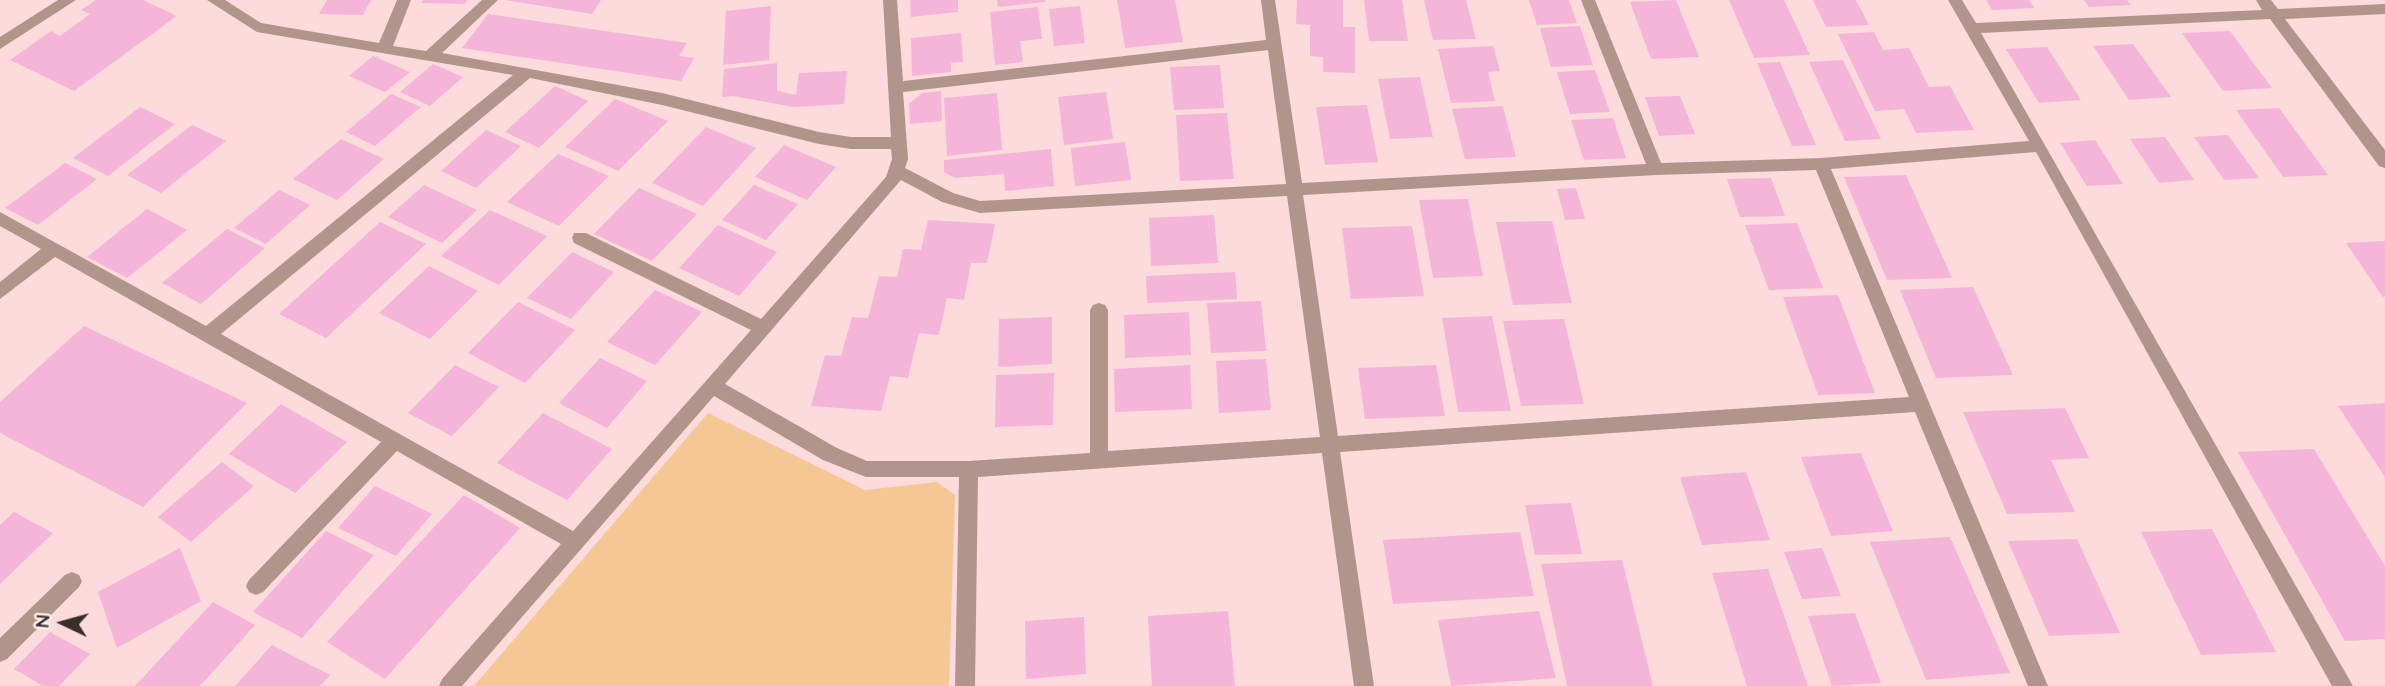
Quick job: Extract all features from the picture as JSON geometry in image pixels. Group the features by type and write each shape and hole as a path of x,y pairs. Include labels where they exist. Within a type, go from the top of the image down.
{"street":[{"path":"0,44 69,0"},
{"path":"214,0 257,27 527,72 662,99 819,138 851,143 898,144"},
{"path":"384,50 404,0"},
{"path":"429,57 491,0"},
{"path":"449,686 898,171 890,0"},
{"path":"1268,0 1364,686"},
{"path":"1588,0 1656,169"},
{"path":"1955,0 2040,146 2343,686"},
{"path":"2263,0 2385,162"},
{"path":"1971,28 2385,9"},
{"path":"895,87 1275,44"},
{"path":"207,335 527,72"},
{"path":"898,171 948,198 980,207 1656,169 1821,164 2040,146"},
{"path":"1821,164 2038,686"},
{"path":"0,218 575,542"},
{"path":"580,238 763,328"},
{"path":"0,292 54,248"},
{"path":"1099,310 1099,460"},
{"path":"712,386 830,454 866,469 969,469 1921,404"},
{"path":"256,586 394,441"},
{"path":"965,686 969,469"},
{"path":"0,652 72,581"}],"shaded area":[{"path":"708,413 865,490 937,482 955,495 949,686 474,686"}],"building":[{"path":"96,0 143,0 177,16 74,91 10,60 51,31 60,36 90,14 81,10"},
{"path":"327,0 371,0 363,15 319,14"},
{"path":"423,0 467,0 465,4 422,3"},
{"path":"505,0 601,0 592,14"},
{"path":"910,0 958,0 958,12 911,17"},
{"path":"997,0 1045,0 1045,2 998,7"},
{"path":"1117,0 1175,0 1183,42 1125,48"},
{"path":"1297,0 1343,0 1343,27 1355,27 1355,73 1323,72 1323,57 1310,56 1310,25 1296,24"},
{"path":"1364,0 1402,0 1408,41 1369,41"},
{"path":"1424,0 1466,0 1476,39 1433,40"},
{"path":"1529,0 1569,0 1577,23 1537,25"},
{"path":"1676,0 1699,57 1651,59 1630,2"},
{"path":"1729,0 1784,0 1810,55 1754,58"},
{"path":"1813,0 1856,0 1869,25 1826,27"},
{"path":"1986,0 2029,0 2034,8 1992,10"},
{"path":"2084,0 2127,0 2131,5 2089,7"},
{"path":"771,6 769,60 723,65 726,11"},
{"path":"1080,6 1085,43 1054,46 1049,9"},
{"path":"1038,7 1042,39 1020,41 1023,62 995,65 990,12"},
{"path":"488,14 687,43 679,56 694,58 681,81 462,48"},
{"path":"1580,26 1593,65 1551,67 1540,28"},
{"path":"2230,31 2272,88 2223,91 2182,33"},
{"path":"1874,32 1883,50 1909,48 1929,87 1950,86 1974,130 1916,133 1904,109 1875,111 1838,34"},
{"path":"961,33 963,62 951,63 951,72 912,76 911,38"},
{"path":"2133,44 2171,97 2129,100 2093,46"},
{"path":"1493,46 1500,71 1488,72 1495,101 1451,103 1438,49"},
{"path":"2047,47 2081,100 2039,103 2006,49"},
{"path":"373,56 410,72 385,92 349,76"},
{"path":"1843,60 1881,139 1845,141 1809,62"},
{"path":"1780,62 1816,145 1792,146 1757,63"},
{"path":"777,63 777,91 796,95 799,73 847,71 844,104 794,107 733,96 722,97 724,69"},
{"path":"433,64 463,77 430,106 400,92"},
{"path":"1220,65 1224,108 1174,110 1170,67"},
{"path":"1595,70 1610,112 1570,114 1557,72"},
{"path":"1420,77 1433,137 1390,139 1378,79"},
{"path":"555,86 588,101 539,148 505,132"},
{"path":"941,91 942,121 910,124 909,104 922,93"},
{"path":"1106,92 1113,139 1064,145 1058,97"},
{"path":"997,93 1002,150 947,156 944,98"},
{"path":"391,94 421,107 375,146 346,132"},
{"path":"1680,96 1695,134 1659,136 1645,97"},
{"path":"615,99 668,121 618,171 565,147"},
{"path":"1367,105 1378,162 1325,165 1316,107"},
{"path":"1503,106 1516,157 1465,159 1452,109"},
{"path":"140,107 175,124 108,176 73,158"},
{"path":"2279,108 2328,175 2283,177 2236,110"},
{"path":"1227,113 1234,179 1180,181 1176,115"},
{"path":"1613,118 1626,158 1584,160 1571,120"},
{"path":"192,125 226,141 161,193 127,175"},
{"path":"706,127 756,148 703,206 652,183"},
{"path":"486,130 521,146 476,188 441,171"},
{"path":"2228,135 2259,178 2224,180 2194,137"},
{"path":"2165,137 2194,180 2159,183 2130,139"},
{"path":"341,139 384,159 337,200 293,179"},
{"path":"2095,140 2123,184 2087,186 2060,143"},
{"path":"1125,142 1131,180 1075,186 1071,148"},
{"path":"784,145 836,167 807,200 755,177"},
{"path":"1051,149 1054,186 1005,191 1004,174 955,178 944,172 944,160"},
{"path":"558,154 609,176 559,226 507,202"},
{"path":"65,163 97,179 38,225 5,208"},
{"path":"1906,175 1952,278 1887,280 1844,177"},
{"path":"1771,178 1785,216 1740,217 1727,179"},
{"path":"424,185 477,210 442,243 388,217"},
{"path":"754,185 798,204 766,240 722,220"},
{"path":"639,188 697,214 652,261 594,234"},
{"path":"1576,188 1585,219 1565,220 1557,189"},
{"path":"279,190 310,205 266,244 234,228"},
{"path":"1468,199 1483,276 1433,278 1419,200"},
{"path":"147,209 187,230 127,278 87,257"},
{"path":"490,210 547,236 499,285 441,256"},
{"path":"1214,215 1218,263 1151,266 1149,218"},
{"path":"928,220 995,224 987,263 971,263 964,300 947,298 939,335 919,333 908,378 890,376 881,411 811,406 825,355 841,356 852,317 868,318 879,276 897,277 903,249 921,250"},
{"path":"1552,221 1572,303 1513,305 1496,222"},
{"path":"380,222 426,244 326,338 279,314"},
{"path":"1797,223 1823,288 1769,290 1745,225"},
{"path":"718,225 777,252 739,296 679,268"},
{"path":"1412,226 1424,296 1351,299 1342,228"},
{"path":"227,229 265,248 201,304 162,283"},
{"path":"2385,241 2385,296 2383,297 2346,243"},
{"path":"572,252 614,272 571,319 527,298"},
{"path":"429,266 478,291 430,339 379,313"},
{"path":"1235,272 1237,299 1147,303 1146,276"},
{"path":"1973,287 2013,375 1936,378 1900,290"},
{"path":"655,290 702,312 655,365 607,342"},
{"path":"1838,295 1875,393 1818,395 1783,297"},
{"path":"1261,301 1266,351 1211,353 1207,303"},
{"path":"518,302 575,330 525,383 468,353"},
{"path":"1189,312 1191,355 1125,358 1124,315"},
{"path":"1492,316 1511,411 1458,412 1442,318"},
{"path":"1052,317 1052,364 998,367 999,319"},
{"path":"1564,319 1584,404 1521,406 1503,321"},
{"path":"84,326 247,403 143,507 0,433 0,402"},
{"path":"600,358 647,381 607,428 559,403"},
{"path":"1266,359 1271,410 1219,413 1216,361"},
{"path":"455,365 499,387 452,436 408,413"},
{"path":"1190,365 1192,409 1115,412 1114,369"},
{"path":"1436,365 1445,416 1365,419 1358,368"},
{"path":"1054,373 1053,425 995,427 996,375"},
{"path":"2385,403 2385,477 2338,406"},
{"path":"281,404 347,442 295,493 229,454"},
{"path":"2065,408 2089,458 2051,460 2075,512 2007,514 1963,412"},
{"path":"543,413 612,449 567,500 497,463"},
{"path":"2314,449 2385,566 2385,639 2345,641 2238,452"},
{"path":"1861,453 1893,531 1831,536 1801,457"},
{"path":"222,462 254,486 191,542 158,517"},
{"path":"1746,472 1770,540 1702,545 1680,477"},
{"path":"375,486 432,514 396,556 338,528"},
{"path":"464,495 520,528 385,679 327,642"},
{"path":"1571,503 1582,554 1535,555 1525,505"},
{"path":"14,512 53,533 0,584 0,525"},
{"path":"2212,529 2276,652 2201,655 2141,532"},
{"path":"326,531 374,555 302,638 253,612"},
{"path":"1520,532 1534,596 1393,604 1383,540"},
{"path":"1950,537 2010,673 1926,680 1870,542"},
{"path":"2077,539 2120,633 2049,636 2008,541"},
{"path":"180,548 201,601 117,648 98,592"},
{"path":"1822,548 1841,596 1802,599 1784,552"},
{"path":"1622,560 1653,686 1567,686 1541,564"},
{"path":"1768,569 1808,686 1747,686 1712,573"},
{"path":"213,602 255,625 200,686 135,686"},
{"path":"1228,611 1235,686 1152,686 1148,616"},
{"path":"1539,611 1556,678 1451,686 1438,620"},
{"path":"1855,613 1881,683 1832,686 1808,616"},
{"path":"1084,617 1086,674 1026,679 1025,621"},
{"path":"50,632 90,654 59,686 43,686 14,669"},
{"path":"272,645 330,675 320,686 235,686"}]}
